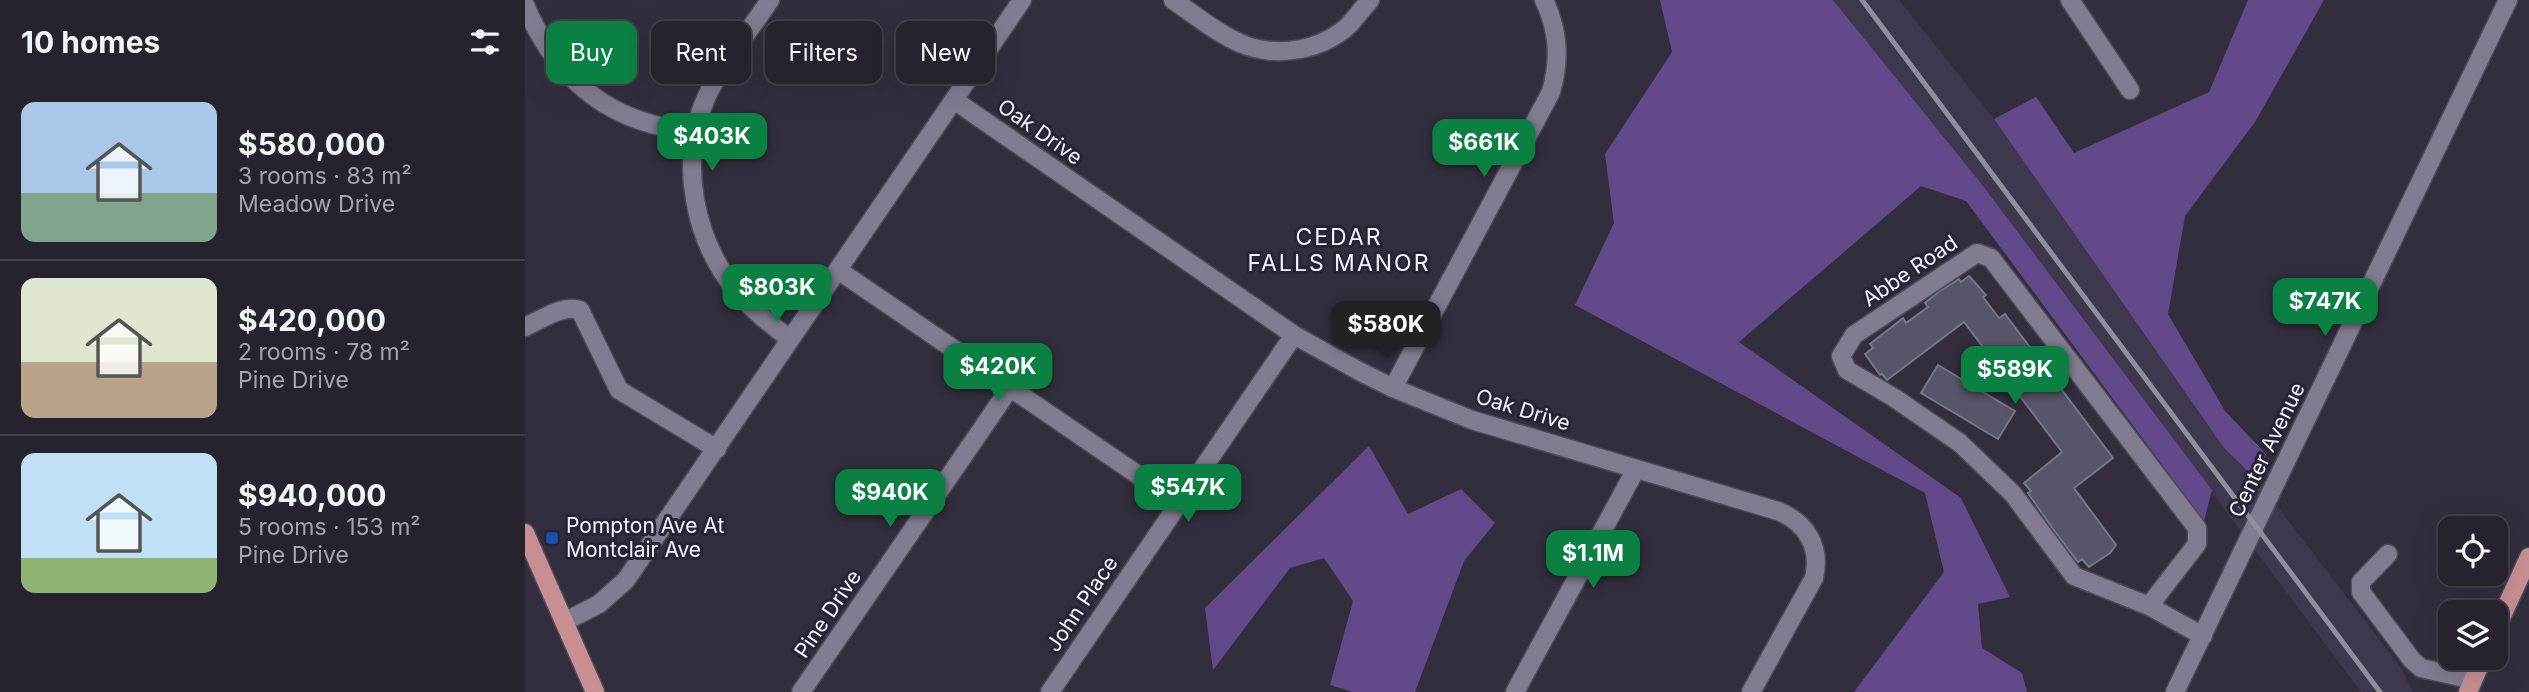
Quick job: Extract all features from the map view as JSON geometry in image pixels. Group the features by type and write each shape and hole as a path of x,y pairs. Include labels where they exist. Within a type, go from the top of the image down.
{"main road":[{"path":"525,533 595,692"},
{"path":"2508,603 2529,557"}],"street":[{"path":"771,0 716,80 694,135 692,156 695,198 706,239 715,257 737,292 790,339"},
{"path":"564,622 609,597 626,580 1022,0"},
{"path":"1173,0 1242,44 1280,51 1308,47 1336,34 1349,25 1370,0"},
{"path":"1393,388 1551,92 1557,69 1557,44 1555,28 1544,0"},
{"name":"Center Avenue","path":"2175,692 2506,1"},
{"path":"2076,3 2130,90"},
{"path":"525,5 546,47 583,89 600,101 638,120 694,135"},
{"name":"Oak Drive","path":"954,100 1294,334 1393,388 1472,420 1778,511 1797,521 1811,537 1817,557 1814,578 1751,692"},
{"name":"Abbe Road","path":"2149,606 2197,544 2197,528 1991,258 1977,253 1854,335 1841,356 1847,370 1893,397 1960,443 2013,494 2074,576 2149,606 2203,636"},
{"path":"838,270 1179,503"},
{"path":"525,327 566,309 580,310 619,390 716,449"},
{"name":"John Place","path":"1050,692 1294,334"},
{"name":"Pine Drive","path":"801,692 1010,387"},
{"path":"1515,692 1636,469"},
{"path":"2388,554 2361,582 2361,592 2412,660 2421,668 2471,686"}],"shaded area":[{"path":"1660,0 1833,0 1980,182 2212,490 2204,521 1966,201 1921,186 1739,342 1961,498 2010,597 1978,604 1982,648 2022,673 2027,692 1854,692 1944,572 1925,493 1575,305 1614,223 1605,154 1672,52"},
{"path":"1833,0 1899,0 1994,119 2224,448 2258,481 2401,668 2413,692 2361,692 1980,182"},
{"path":"2248,0 2324,0 2255,122 2185,216 2168,314 2225,411 2266,454 2258,481 2224,448 1994,119 2036,97 2074,153 2209,92"},
{"path":"1369,446 1408,514 1461,489 1495,523 1464,561 1415,692 1353,692 1330,685 1353,601 1324,558 1290,568 1213,670 1205,608"}],"building":[{"path":"1969,276 1986,295 1983,297 1999,318 2005,314 2113,458 2074,488 2116,545 2110,553 2089,567 2082,559 2078,562 2028,493 2031,491 2024,483 2062,452 1964,322 1887,380 1880,375 1865,354 1873,348 1870,344 1903,318 1906,323 1928,307 1925,303 1940,291"},
{"path":"1938,365 2015,411 1998,439 1921,393"}],"railway":[{"path":"1862,0 2380,692"}],"place":[{"name":"Pompton Ave At Montclair Ave","path":"552,538"}],"district":[{"name":"CEDAR FALLS MANOR","path":"1339,250"}]}
